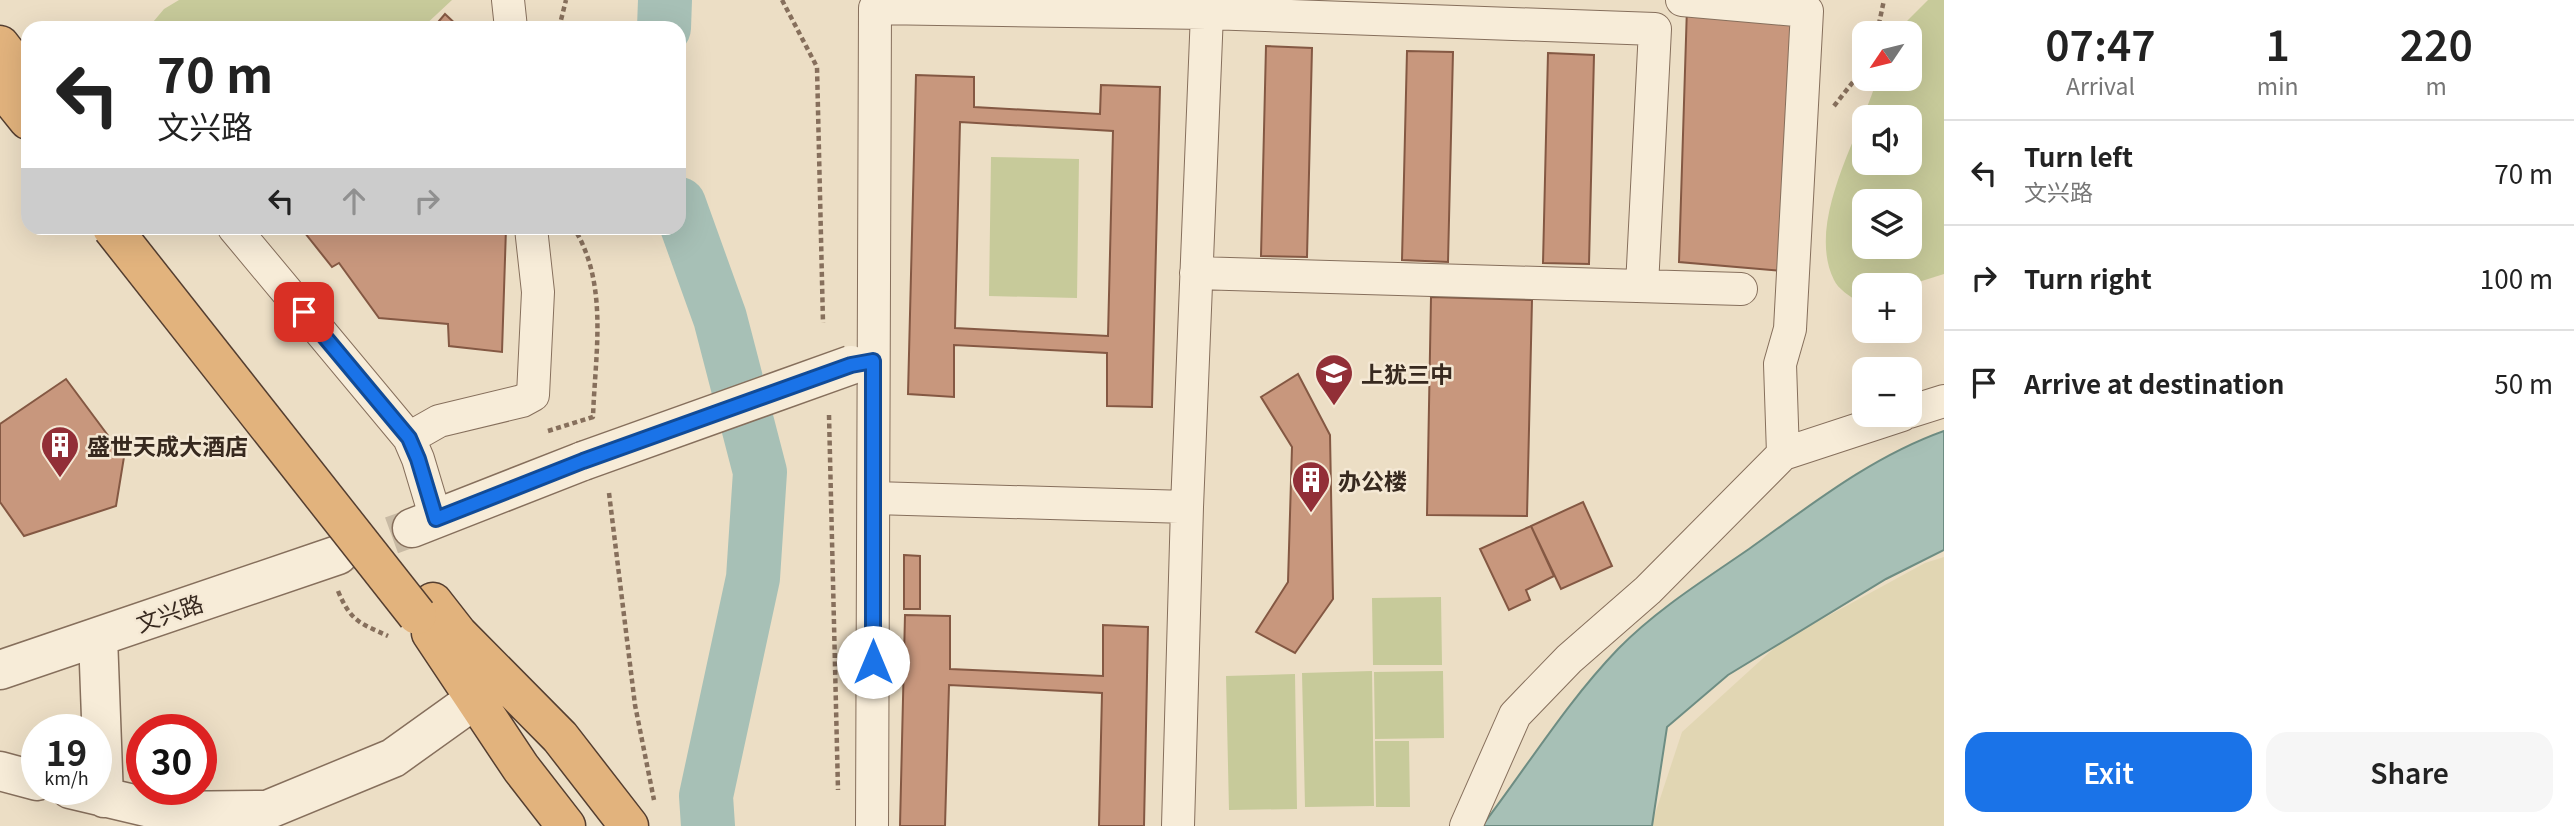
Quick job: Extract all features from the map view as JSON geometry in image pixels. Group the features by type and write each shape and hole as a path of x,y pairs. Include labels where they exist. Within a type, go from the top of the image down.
{"highway":[{"path":"0,45 21,72"},
{"path":"0,85 21,111"},
{"path":"117,235 415,619 490,690 560,737 643,820"},
{"path":"147,235 415,619"},
{"path":"490,690 521,768 566,826"}],"street":[{"path":"508,0 510,21"},
{"path":"1682,0 1807,11 1790,329 1780,364 1783,454"},
{"path":"872,826 874,498 862,363 875,8 1207,13 1655,29 1642,286"},
{"path":"1178,826 1187,507 1207,13"},
{"path":"240,235 409,438 418,459 424,523 583,461 862,363"},
{"path":"409,438 439,421 522,401 533,395 538,292 532,235"},
{"path":"1196,273 1741,289"},
{"path":"1922,408 1944,401"},
{"path":"1466,826 1515,715 1569,659 1648,590 1783,454 1865,427"},
{"path":"874,498 1187,507"},
{"name":"文兴路","path":"0,670 98,637 338,572"},
{"path":"93,714 98,637"},
{"path":"112,799 163,810 258,818 267,810 393,758 490,690"},
{"path":"0,771 21,777"}],"path":[{"path":"561,21 566,0"},
{"path":"782,0 817,67 823,323"},
{"path":"1880,21 1884,0"},
{"path":"548,431 593,417 598,347 597,292 587,248 579,235"},
{"path":"829,415 838,799"},
{"path":"610,493 635,705 643,820"},
{"path":"338,572 346,608 358,624 415,619"}],"shaded area":[{"path":"1944,431 1944,550 1886,579 1728,675 1667,727 1652,826 1482,826 1581,691 1618,649 1648,621 1842,483 1891,454"},
{"path":"1944,557 1944,826 1651,826 1682,732 1782,641 1925,563"}],"green space":[{"path":"179,0 452,0 430,21 154,21 164,9"},
{"path":"1928,0 1944,0 1944,274 1922,281 1922,273 1852,273 1852,297 1834,280 1827,257 1826,232 1831,205 1852,144 1852,175 1922,175 1922,105 1867,105 1873,91 1922,91 1922,21 1907,21"},
{"path":"991,157 1079,159 1077,298 989,296"},
{"path":"1441,597 1442,665 1373,665 1372,598"},
{"path":"1372,671 1374,806 1305,807 1302,673"},
{"path":"1443,671 1444,738 1375,739 1374,672"},
{"path":"1295,674 1297,809 1229,810 1226,676"},
{"path":"1375,741 1409,741 1410,807 1376,807"}],"building":[{"path":"1687,7 1792,18 1782,271 1679,262"},
{"path":"445,14 452,21 439,21"},
{"path":"1266,46 1312,48 1307,257 1261,256"},
{"path":"1407,51 1453,52 1448,262 1402,260"},
{"path":"1548,53 1594,55 1589,264 1543,263"},
{"path":"916,75 974,77 974,107 1100,114 1101,85 1160,87 1152,407 1107,406 1107,353 954,345 954,397 908,394","holes":["960,122 1113,131 1108,336 955,328"]},
{"path":"307,235 506,235 502,352 449,346 448,324 379,318 339,263 332,267"},
{"path":"1431,297 1532,300 1527,516 1427,515"},
{"name":"办公楼","path":"1298,374 1330,435 1333,599 1295,653 1256,632 1288,582 1292,447 1261,397"},
{"name":"盛世天成大酒店","path":"66,379 124,457 116,506 24,536 0,502 0,424"},
{"path":"1583,502 1612,566 1561,589 1531,526"},
{"path":"1531,526 1554,576 1526,590 1530,600 1509,610 1480,549"},
{"path":"904,555 920,556 920,609 904,609"},
{"path":"905,615 950,616 950,669 1103,676 1103,625 1148,627 1144,826 1099,826 1102,693 949,685 945,826 900,826"}],"waterway":[{"path":"664,21 665,0"},
{"path":"686,223 720,318 760,472 753,578 706,796 708,826"}],"tunnel":[{"path":"338,555 412,528"}],"place":[{"name":"上犹三中","path":"1334,407"},
{"name":"盛世天成大酒店","path":"60,479"},
{"name":"办公楼","path":"1311,514"}],"route":[{"path":"304,312 409,438 436,519 583,461 851,365 873,361 873,662"}]}
